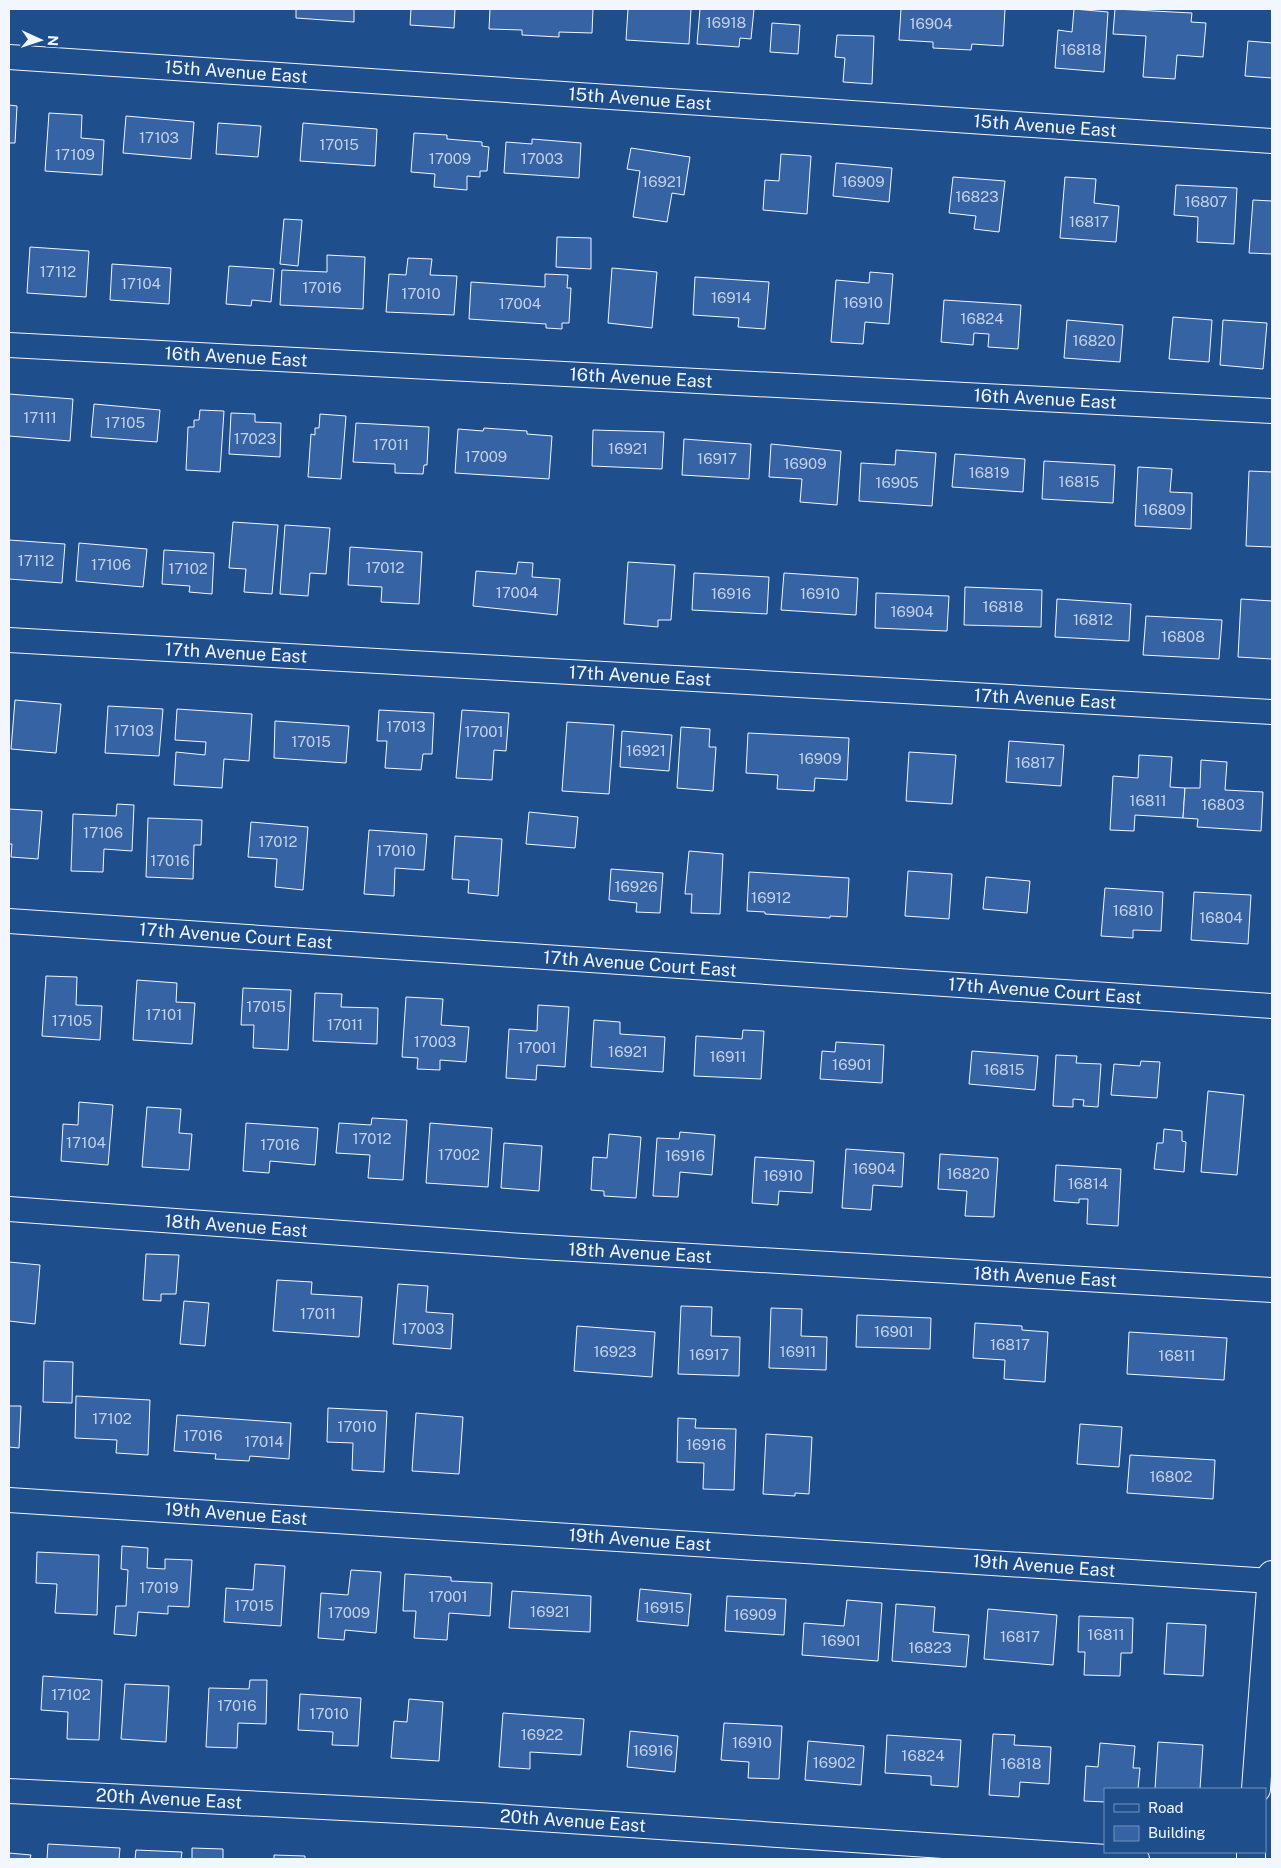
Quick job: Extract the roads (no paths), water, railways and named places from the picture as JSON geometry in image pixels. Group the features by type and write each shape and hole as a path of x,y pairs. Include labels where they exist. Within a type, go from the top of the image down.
{"street":[{"name":"15th Avenue East","path":"9,57 1272,141"},
{"name":"16th Avenue East","path":"9,345 1272,411"},
{"name":"17th Avenue East","path":"9,640 1272,712"},
{"name":"17th Avenue Court East","path":"9,921 1272,1006"},
{"name":"18th Avenue East","path":"9,1209 523,1246 1272,1290"},
{"name":"19th Avenue East","path":"9,1500 1272,1581"},
{"path":"1256,1788 1272,1574"},
{"name":"20th Avenue East","path":"9,1791 479,1814 1137,1859"}]}
